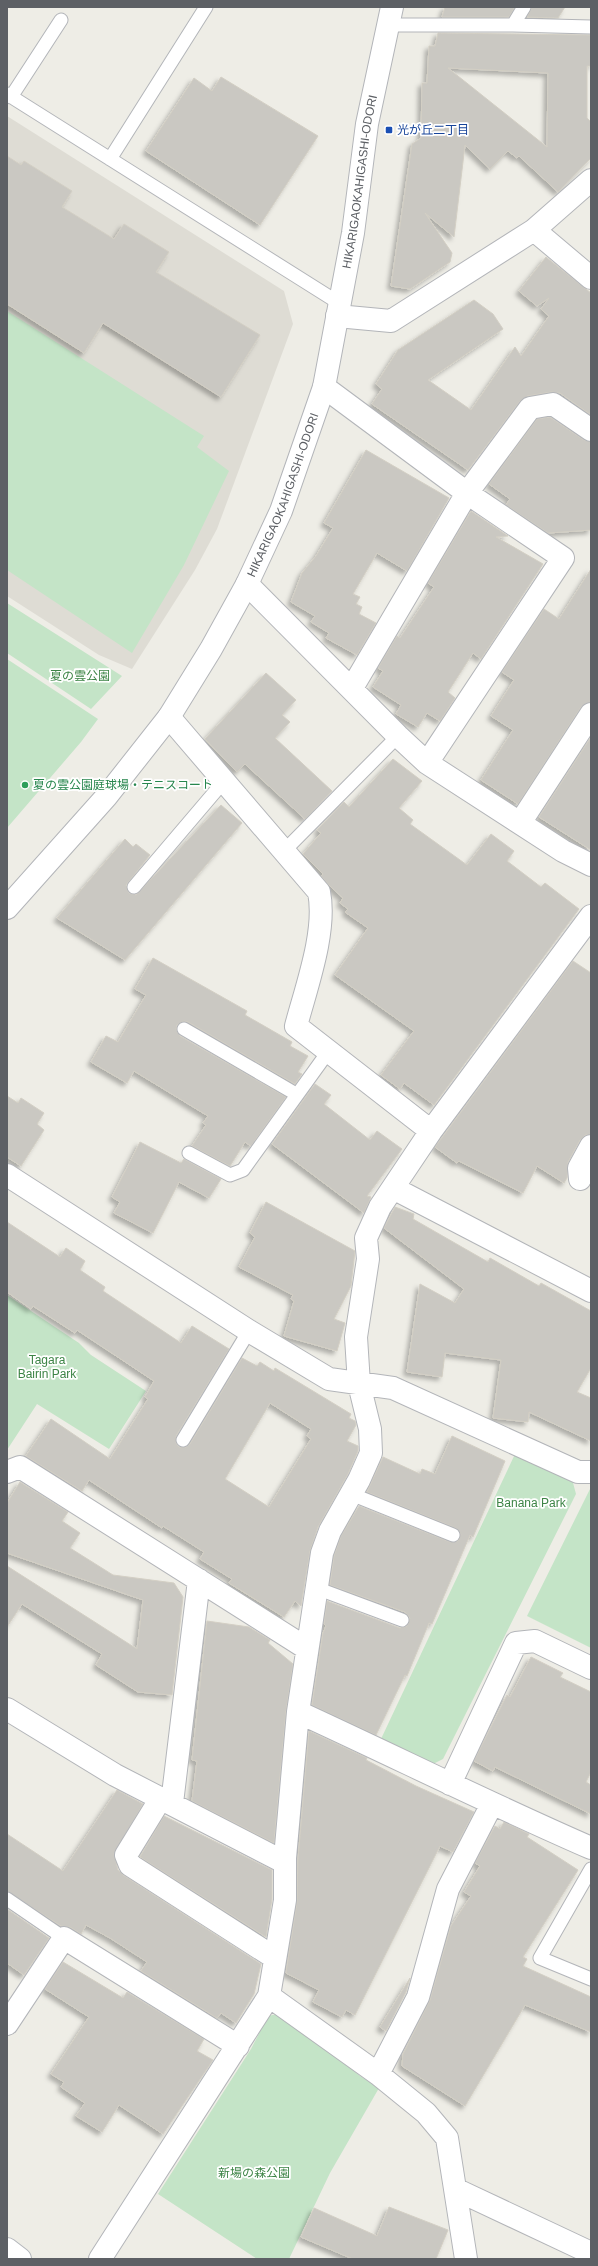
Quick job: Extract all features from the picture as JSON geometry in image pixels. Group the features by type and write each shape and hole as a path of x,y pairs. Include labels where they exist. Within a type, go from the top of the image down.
{"street":[{"name":"HIKARIGAOKAHIGASHI-ODORI","path":"7,908 106,797 169,717 211,648 247,584 281,511 324,387 354,232 367,124 390,16"},
{"path":"338,309 391,321 534,230 591,180"},
{"path":"534,230 591,278"},
{"path":"324,387 467,493 563,558 427,763"},
{"path":"352,688 467,493 530,408 553,404 591,430"},
{"path":"247,584 398,736 427,763 563,851 591,865"},
{"path":"520,823 591,714"},
{"path":"169,717 285,850 319,892 322,906 315,958 296,1026 431,1131"},
{"path":"100,2259 269,1996 285,1900 285,1858 298,1712 306,1648 322,1554 330,1531 351,1494 371,1453 370,1429 359,1384 356,1337 368,1259 366,1238 380,1207 431,1131 591,916"},
{"path":"580,1179 579,1168 591,1146"},
{"path":"7,1175 249,1331 329,1379 393,1388 578,1472 591,1472"},
{"path":"393,1188 591,1291"},
{"path":"7,1472 20,1468 306,1648"},
{"path":"198,1580 166,1801 126,1855 130,1865 276,1958"},
{"path":"450,1784 516,1642 536,1641 591,1668"},
{"path":"7,1709 115,1775 278,1859 285,1858"},
{"path":"298,1712 409,1762 492,1804 591,1848"},
{"path":"378,2074 418,1998 448,1889 492,1804"},
{"path":"7,2024 14,1997 64,1938 238,2046"},
{"path":"269,1996 378,2074 426,2113 446,2138 466,2259"},
{"path":"455,2188 591,2252"},
{"path":"7,2249 20,2259"}],"lane":[{"path":"110,159 206,7"},
{"path":"513,24 524,7"},
{"path":"390,16 513,24 591,27"},
{"path":"61,20 9,95 110,159 338,309"},
{"path":"285,850 398,736"},
{"path":"134,887 224,780"},
{"path":"184,1029 296,1094"},
{"path":"189,1153 230,1175 243,1170 296,1094 328,1052"},
{"path":"183,1440 249,1331"},
{"path":"351,1494 453,1535"},
{"path":"316,1588 402,1620"},
{"path":"591,1869 540,1958 591,1979"},
{"path":"7,1899 64,1938"}],"shaded area":[{"path":"7,116 284,291 293,324 217,529 195,570 132,669 99,655 7,596"}],"green space":[{"path":"7,311 204,436 197,447 229,471 184,565 132,653 7,570"},
{"name":"夏の雲公園","path":"7,603 122,676 91,709 7,653"},
{"name":"夏の雲公園庭球場・テニスコート","path":"7,659 98,719 81,742 7,828"},
{"name":"Tagara Bairin Park","path":"7,1295 79,1343 91,1355 146,1391 109,1449 37,1404 7,1450"},
{"name":"Banana Park","path":"515,1454 572,1479 576,1494 443,1759 433,1764 381,1739"},
{"path":"591,1487 591,1648 527,1616"},
{"name":"新場の森公園","path":"282,2013 360,2076 379,2088 330,2173 289,2259 257,2259 158,2194 251,2049 268,2016"}],"building":[{"path":"445,7 515,7 509,17 442,17"},
{"path":"532,7 565,7 558,18 527,17"},
{"path":"438,33 591,35 591,66 587,66 587,118 591,122 591,158 558,192 519,156 517,158 508,151 490,169 465,145 454,237 425,213 452,253 450,262 410,289 391,286 412,144 421,138 422,83 427,83 429,46 435,46","holes":["448,68 548,73 547,147"]},
{"path":"221,77 318,136 260,225 146,151 194,78 212,91"},
{"path":"7,156 21,165 24,161 72,191 62,207 114,239 124,224 169,252 156,272 260,335 221,397 103,323 84,353 7,304"},
{"path":"546,257 591,293 591,415 560,393 551,392 527,396 520,401 468,470 372,404 382,389 376,384 398,350 474,300 493,314 503,329 428,380 471,410 515,347 521,356 549,316 541,309 549,298 537,306 519,291"},
{"path":"550,417 584,440 591,442 591,530 548,533 506,505 510,499 489,484 537,419"},
{"path":"366,450 449,498 407,571 377,553 353,594 360,597 356,604 362,607 359,614 376,623 357,655 326,638 329,633 311,622 315,616 291,602 302,573 316,556 333,528 324,523"},
{"path":"471,511 508,536 496,537 543,564 481,659 473,653 448,692 455,698 440,721 427,713 418,727 396,714 401,705 373,687 383,671 378,668 397,636 400,638 434,587 428,583"},
{"path":"591,569 591,702 581,707 518,804 481,780 513,730 491,716 514,680 502,672 544,609 559,619"},
{"path":"266,673 296,700 282,715 290,722 275,738 332,791 305,819 245,764 237,772 205,739"},
{"path":"591,737 591,850 539,817"},
{"path":"393,759 422,781 399,808 413,820 410,824 467,865 491,834 514,851 507,861 541,887 545,883 579,909 434,1105 404,1083 400,1089 381,1075 414,1031 335,975 368,928 345,912 348,909 340,903 343,898 329,885 321,876 323,874 303,854 321,833 317,830 344,802 349,807"},
{"path":"221,805 242,823 125,960 57,918 125,839 133,847 136,844 150,855 126,885 129,893 136,895"},
{"path":"153,958 247,1011 245,1015 292,1042 290,1046 308,1056 298,1072 302,1074 295,1084 188,1022 184,1021 177,1025 176,1029 180,1036 286,1097 251,1146 245,1142 230,1166 192,1146 206,1125 203,1123 208,1116 134,1071 127,1083 91,1062 106,1036 118,1042 146,995 135,989"},
{"path":"573,961 591,973 591,1134 585,1135 580,1140 568,1162 567,1178 564,1183 537,1166 523,1193 459,1161 457,1163 435,1147"},
{"path":"315,1084 331,1095 324,1104 370,1140 377,1131 402,1149 367,1196 371,1197 364,1213 272,1144"},
{"path":"7,1096 18,1103 21,1098 44,1113 37,1124 44,1130 21,1166 7,1157"},
{"path":"140,1142 181,1163 184,1159 221,1179 209,1198 179,1182 153,1233 114,1213 120,1202 112,1197"},
{"path":"266,1202 355,1251 351,1286 334,1319 345,1323 337,1351 284,1336 294,1301 291,1299 293,1295 239,1267 255,1237 250,1233"},
{"path":"395,1207 414,1214 413,1219 488,1262 490,1258 539,1286 541,1283 591,1311 591,1368 577,1392 591,1398 591,1441 529,1412 528,1422 493,1418 501,1360 445,1353 442,1377 407,1372 420,1284 455,1303 464,1289 384,1228"},
{"path":"7,1222 60,1257 66,1248 85,1261 80,1270 105,1287 103,1291 181,1343 192,1326 229,1349 176,1436 176,1443 179,1447 186,1447 190,1444 242,1358 257,1366 260,1362 274,1371 275,1368 351,1414 349,1418 355,1421 356,1425 347,1441 358,1446 358,1451 348,1474 318,1527 310,1551 301,1606 295,1601 284,1617 229,1583 232,1579 200,1559 204,1552 163,1526 162,1528 89,1480 82,1491 26,1456 51,1419 110,1459 148,1399 145,1397 154,1381 77,1330 75,1333 33,1306 31,1309 7,1292","holes":["270,1403 311,1429 307,1436 311,1439 269,1507 225,1479"]},
{"path":"452,1436 505,1461 473,1537 470,1535 432,1624 429,1623 407,1676 405,1675 376,1735 312,1705 323,1633 326,1626 324,1624 327,1601 400,1628 407,1626 410,1618 405,1612 330,1585 334,1556 341,1536 359,1506 450,1542 458,1541 461,1534 456,1528 367,1492 383,1457 420,1474 422,1469 435,1474"},
{"path":"20,1482 68,1512 62,1521 80,1533 70,1548 113,1575 174,1583 183,1597 172,1695 138,1692 96,1665 102,1654 22,1604 7,1627 7,1566 137,1649 143,1600 7,1553 7,1503"},
{"path":"207,1621 249,1627 270,1640 268,1643 293,1664 286,1711 274,1843 192,1801 197,1761 192,1760"},
{"path":"531,1657 563,1673 560,1677 591,1692 591,1772 586,1782 591,1785 591,1814 495,1767 493,1771 474,1761 507,1695 510,1697"},
{"path":"309,1731 367,1758 366,1760 416,1786 474,1812 453,1852 440,1846 355,2015 346,2010 342,2017 313,2002 319,1990 286,1973 297,1902 298,1859"},
{"path":"117,1790 143,1804 114,1854 118,1870 123,1875 261,1964 254,1994 236,2023 221,2013 217,2018 141,1971 147,1962 110,1938 86,1925 81,1934 70,1927 61,1926 7,1891 7,1834 63,1871"},
{"path":"164,1816 272,1870 272,1899 266,1937 140,1857"},
{"path":"504,1822 529,1834 527,1837 578,1870 523,1957 527,1959 523,1966 591,1997 591,2032 525,2005 465,2106 402,2066 403,2054 430,2000 451,1926 471,1896 464,1892 480,1866 475,1863 495,1826 500,1829"},
{"path":"7,1909 49,1938 24,1975 7,1963"},
{"path":"63,1962 123,1998 127,1992 204,2039 197,2051 213,2060 163,2134 119,2105 102,2132 76,2116 85,2103 61,2087 64,2082 51,2074 89,2017 45,1989"},
{"path":"410,1978 406,1992 386,2031 380,2027"},
{"path":"389,2207 448,2230 436,2259 353,2259 301,2237 314,2208 377,2236"}],"place":[{"name":"光が丘二丁目","path":"389,130"},
{"name":"夏の雲公園庭球場・テニスコート","path":"25,785"}]}
